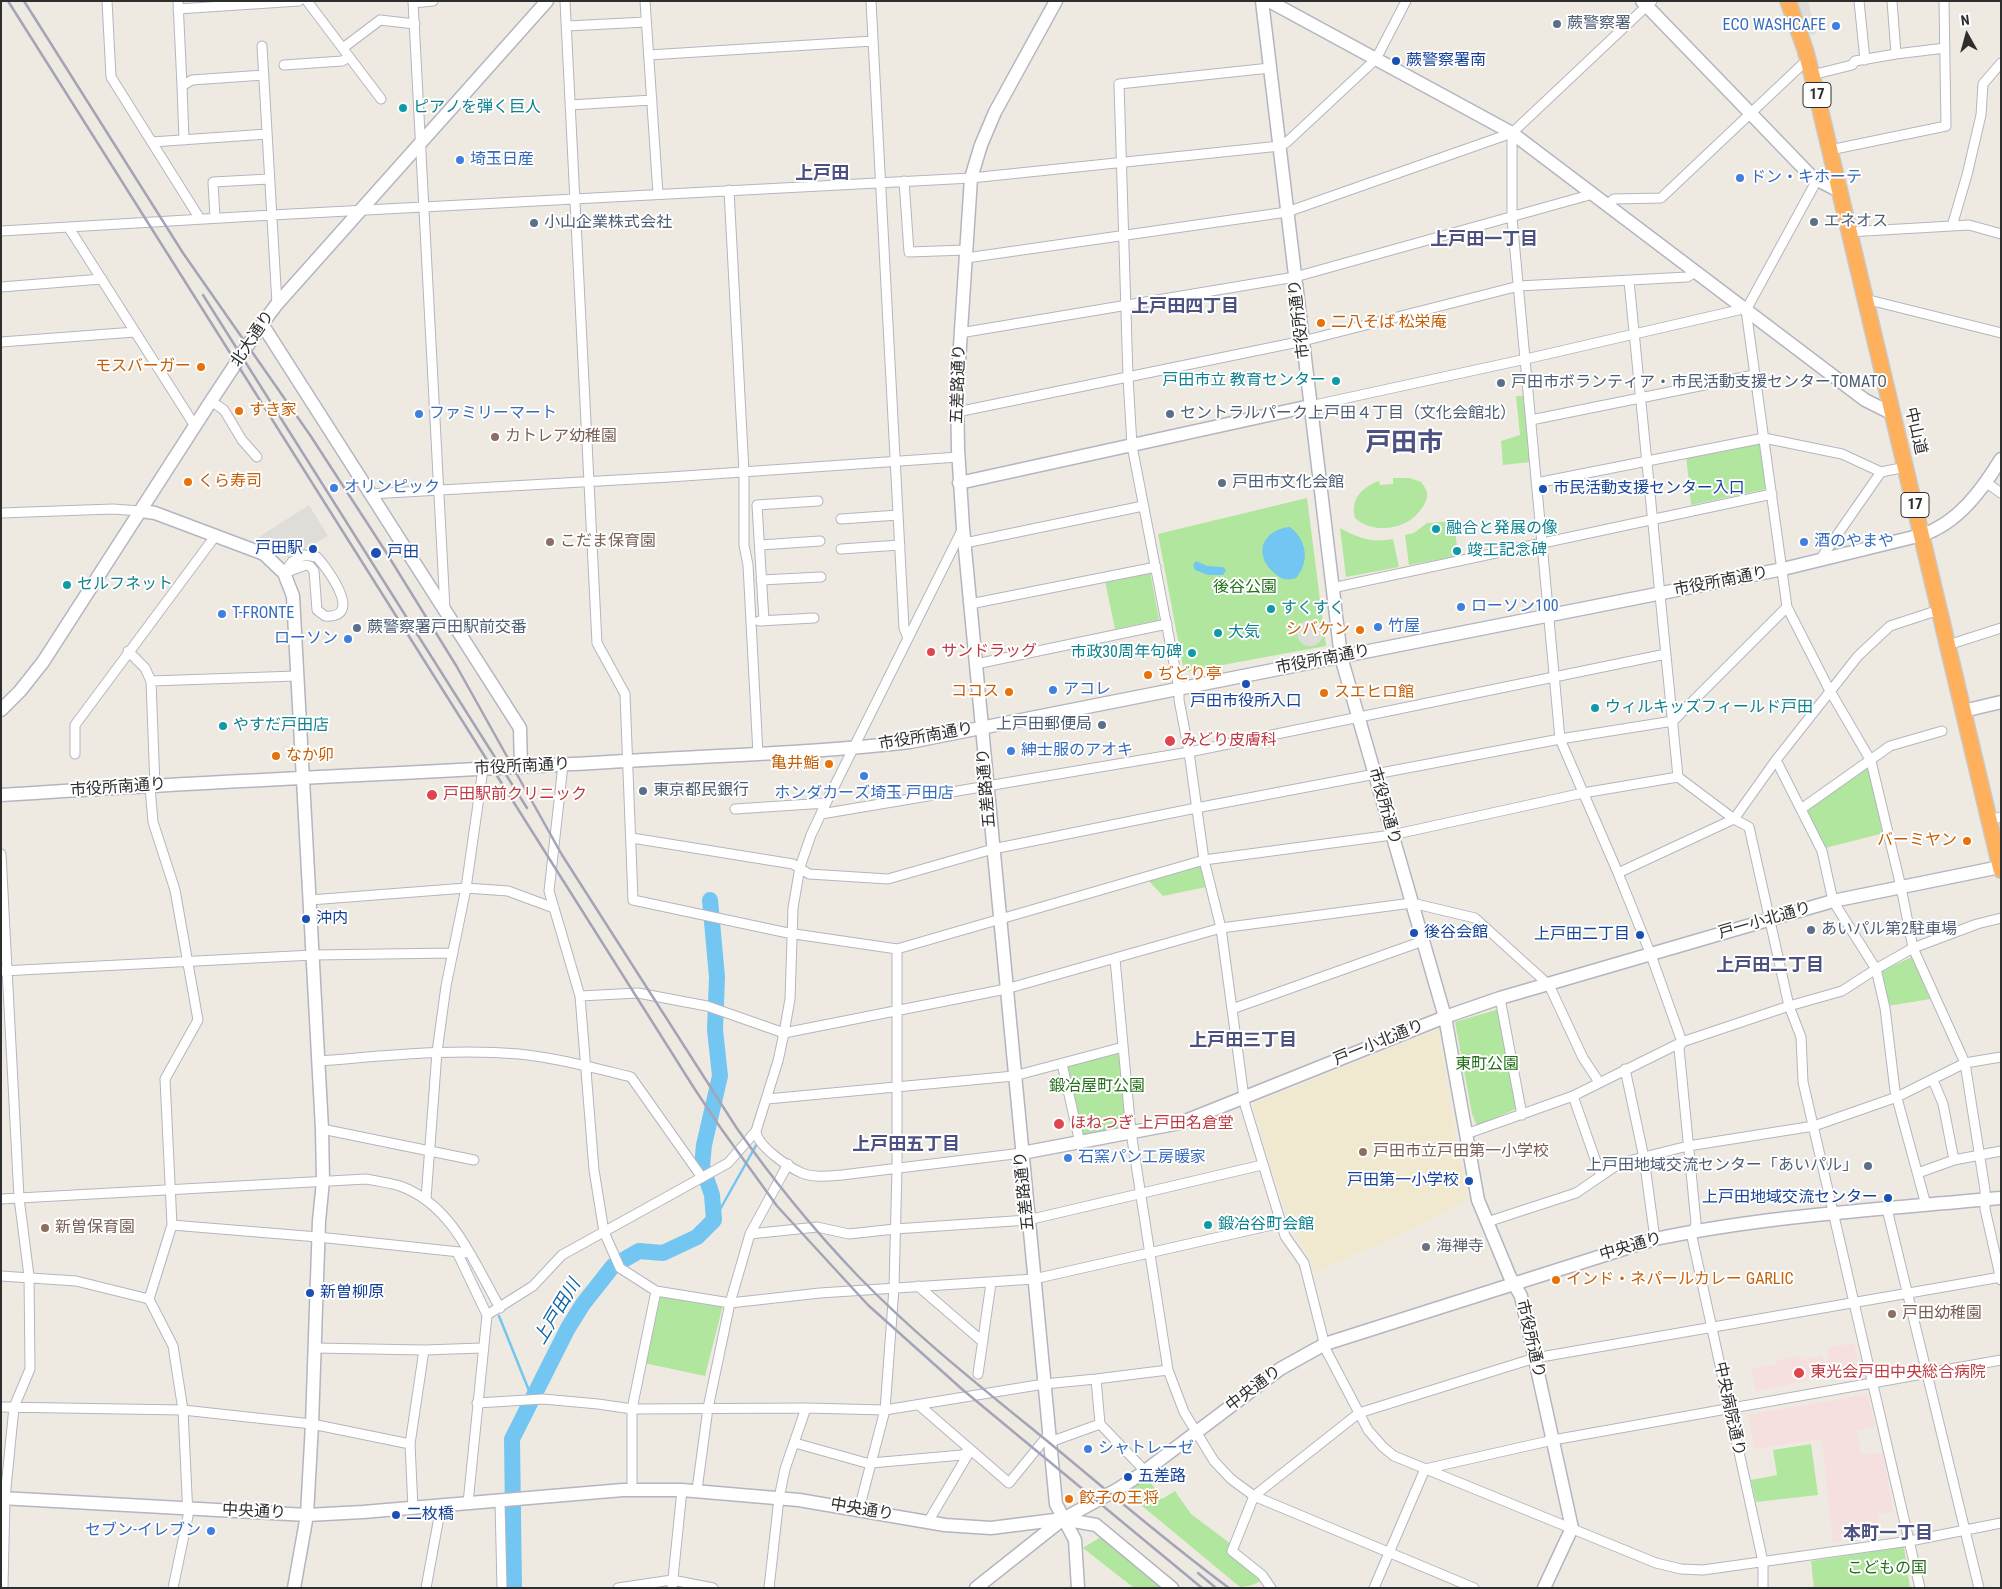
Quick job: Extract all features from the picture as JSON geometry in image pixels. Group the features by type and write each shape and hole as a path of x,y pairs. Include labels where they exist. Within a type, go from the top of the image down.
{"highway":[{"name":"中山道","path":"1788,1 1808,59 1963,711 1995,818 2000,869"}],"street":[{"path":"107,1 111,77 200,219"},
{"path":"184,140 178,5 299,1"},
{"path":"307,1 381,99"},
{"path":"433,1 413,2 445,612"},
{"name":"北大通り","path":"1,710 44,662 211,401 277,304 358,210 547,1"},
{"path":"565,1 597,643 625,694 633,900 791,933 897,949 1204,860 1392,835 1583,794 1678,778 1734,819 1749,827 1789,1006 1801,1037 1803,1082 1920,1588"},
{"path":"645,1 658,194"},
{"path":"871,1 904,628 908,638"},
{"name":"五差路通り","path":"1056,1 995,112 970,178 957,412 959,484 1049,1438 1056,1504 1075,1540 1078,1588"},
{"name":"市役所通り","path":"1262,1 1341,657 1445,1017 1478,1200 1521,1296 1572,1528"},
{"path":"1269,1 1512,133 1865,400 1893,414"},
{"path":"1,231 970,178 1280,146 1287,142 1376,59 1406,1"},
{"path":"1859,1 1864,60"},
{"path":"1892,1 1896,54"},
{"path":"1830,150 1946,126 1944,1"},
{"path":"904,181 909,252 966,254 1123,236 1288,212 1512,133 1647,3 1812,177 1839,191"},
{"path":"343,48 380,20 415,24"},
{"path":"566,26 646,22"},
{"path":"649,55 873,41"},
{"path":"262,46 277,304"},
{"path":"1812,75 1852,66 1855,61 1945,48"},
{"path":"284,65 342,61 349,56"},
{"path":"1607,205 1614,199 1661,198 1808,59"},
{"path":"1952,226 1967,175 1981,115 1983,84 2001,63"},
{"path":"1270,68 1119,84 1128,377 1132,446 1179,689 1179,700 1189,752 1204,860 1221,928 1243,1098 1285,1236 1304,1263 1326,1350 1368,1430 1394,1456 1656,1564 1682,1569 1703,1570 1910,1541 2001,1523"},
{"path":"182,86 192,80 264,75"},
{"path":"570,105 652,100"},
{"path":"1512,133 1512,218 1560,739 1618,873 1651,955 1682,1042"},
{"path":"152,142 267,134"},
{"path":"215,218 213,182 269,179"},
{"path":"1271,1588 1262,1575 1232,1551 1254,1496 1359,1413 1534,1358 2000,1278 1985,1209 1980,1155 1965,1063 1913,948 1901,887 1871,761 1830,691 1787,607 1745,310 1817,180"},
{"path":"729,190 744,472 744,545 748,565 758,754"},
{"path":"960,333 1295,277 1593,194"},
{"path":"1848,232 1969,225 2001,234"},
{"path":"69,228 195,426"},
{"path":"957,412 1303,341 1519,286 1687,278 1696,272"},
{"path":"1,287 102,280"},
{"path":"1630,281 1678,778"},
{"path":"1865,299 2001,332"},
{"path":"959,484 1745,310"},
{"path":"262,324 520,728 521,767"},
{"path":"1,342 136,332"},
{"path":"1531,420 1754,375"},
{"path":"211,401 224,410 242,440 257,457"},
{"path":"1536,483 1764,438 1842,454 1881,472 1906,467"},
{"path":"370,494 590,482 958,457"},
{"name":"市役所南通り","path":"1,796 302,777 853,749 910,742 1819,562 1931,532 1949,521 1987,482 2001,459"},
{"path":"1819,562 1881,472"},
{"path":"1987,482 2001,493"},
{"path":"1332,588 1772,494"},
{"path":"764,620 757,505 818,501"},
{"path":"965,543 1143,506"},
{"path":"1,513 113,509 155,513 264,554 284,573 293,596 322,1129 323,1181 318,1237 307,1516 294,1588"},
{"path":"841,519 898,516"},
{"path":"487,1315 533,1286 562,1255 728,1163 756,1134 778,1061 784,1033 790,999 791,933 800,868 811,835 963,528"},
{"path":"75,754 75,725 128,651 216,535"},
{"path":"760,545 820,541"},
{"path":"841,549 900,545"},
{"path":"304,555 317,557 342,594 344,603 342,608 335,615 330,616 321,614 317,610 315,606 314,571 310,566 306,565 284,573 292,562 304,555"},
{"path":"970,604 1156,567"},
{"path":"762,580 821,577"},
{"path":"632,838 793,864 810,874 888,879 993,850 1196,808 1560,739 1673,721 1787,607"},
{"path":"1618,873 1734,819 1776,760 1858,656 1890,626 1939,610"},
{"path":"751,621 814,618"},
{"path":"976,664 1167,624"},
{"path":"1948,645 2001,628"},
{"path":"128,651 145,668 151,681 153,822 175,890 198,1020 165,1078 172,1224 149,1300 173,1346 183,1410 188,1516 173,1588"},
{"path":"821,814 1189,752 1666,654"},
{"path":"151,681 296,676"},
{"path":"1963,711 2001,702"},
{"path":"1801,809 1890,746 1942,731"},
{"path":"1776,760 1822,852 1833,901 1876,969 1885,1008 1894,1092 1897,1097 1926,1205"},
{"path":"563,765 548,891 580,996 594,1170 604,1232 620,1268 656,1291 730,1303 918,1286 1034,1279 1281,1223"},
{"path":"426,1199 437,1052 446,986 466,888 483,769"},
{"path":"736,809 826,803"},
{"path":"1,854 4,971 19,1198 30,1276 30,1369 14,1407 3,1498 3,1588"},
{"name":"戸一小北通り","path":"756,1134 761,1146 788,1164 802,1173 820,1176 1022,1153 1180,1123 1445,1017 1500,998 1833,901 2000,869"},
{"path":"310,900 466,888 508,892 554,908"},
{"path":"580,996 638,994 707,1006 784,1033 1006,989 1221,928 1412,903 1475,918 1549,985 1583,1058 1599,1082"},
{"path":"1466,1134 1573,1096 1682,1042 1789,1006 1842,991 1913,948 1977,924 2001,918"},
{"path":"1232,1009 1423,941"},
{"path":"859,1510 885,1410 894,1288 897,1168 897,949"},
{"path":"4,971 313,954 454,953"},
{"path":"1115,959 1131,1132 1168,1370 1184,1412 1214,1461 1231,1480 1254,1496 1474,1588"},
{"path":"1500,998 1522,1115"},
{"name":"中央病院通り","path":"1682,1042 1679,1048 1696,1223 1692,1237 1763,1562 1763,1588"},
{"path":"767,1098 1014,1076 1124,1047"},
{"path":"318,1061 437,1052 520,1054 586,1066 631,1077 702,1176"},
{"path":"1487,1222 1576,1193 1620,1164 1688,1146 1814,1126 1897,1097 1965,1063 2001,1057"},
{"path":"1062,1064 1080,1143"},
{"path":"1625,1069 1644,1158 1655,1238"},
{"path":"1933,1080 1943,1104 1954,1160"},
{"path":"1573,1096 1601,1176"},
{"path":"322,1129 474,1160"},
{"path":"1918,1173 1954,1160 2001,1151"},
{"path":"696,1490 708,1408 730,1303 750,1234 788,1164"},
{"path":"750,1234 817,1228 849,1234 1028,1220 1262,1165"},
{"path":"1,1199 366,1179 400,1186 426,1199 448,1218 500,1308"},
{"name":"中央通り","path":"3,1498 307,1516 632,1490 696,1490 779,1498 963,1527 991,1528 1064,1519 1145,1472 1280,1369 1324,1344 1655,1238 1737,1224 1833,1213 2001,1198"},
{"path":"1887,1209 1979,1588"},
{"path":"172,1224 469,1253"},
{"path":"457,1252 487,1315 482,1348 468,1503"},
{"path":"1,1276 30,1276 76,1281 149,1300"},
{"path":"978,1374 992,1283"},
{"path":"918,1286 983,1342"},
{"path":"632,1490 632,1410 656,1291"},
{"path":"315,1348 424,1350 482,1348"},
{"path":"414,1508 410,1444 424,1350"},
{"path":"1426,1469 1553,1440 2001,1360"},
{"path":"477,1403 539,1399 598,1404 632,1410 806,1408 885,1410 1044,1384 1096,1380 1168,1370"},
{"path":"1096,1380 1100,1424 1145,1472"},
{"path":"919,1405 1009,1483 1049,1438 1100,1424"},
{"path":"1,1407 183,1410 312,1424 410,1444"},
{"path":"769,1588 779,1498 785,1469 806,1408"},
{"path":"795,1443 871,1464 962,1455 970,1450"},
{"path":"928,1522 970,1450"},
{"path":"1374,1588 1426,1469"},
{"path":"672,1584 682,1490"},
{"path":"502,1588 509,1500"},
{"path":"426,1588 441,1506"},
{"path":"976,1588 1064,1519 1096,1525 1172,1588"},
{"path":"1544,1588 1572,1528"},
{"path":"618,1588 672,1584 714,1588"}],"shaded area":[{"path":"1794,1 1808,1 1816,34 1808,36"},
{"path":"309,505 328,536 289,558 259,537"},
{"path":"1310,620 1319,624 1323,633 1319,642 1310,646 1301,642 1297,633 1301,624"},
{"name":"戸田市立戸田第一小学校","path":"1438,1029 1467,1200 1402,1234 1314,1273 1311,1260 1289,1223 1252,1104"},
{"path":"1854,1343 1861,1377 1834,1382 1831,1368 1826,1369 1827,1377 1756,1391 1751,1369 1777,1364 1777,1360 1799,1355 1800,1360 1822,1355 1824,1361 1829,1360 1827,1348"},
{"path":"1867,1394 1875,1427 1857,1430 1861,1454 1883,1453 1893,1512 1877,1514 1882,1534 1833,1542 1822,1439 1755,1449 1748,1415"}],"green space":[{"path":"1516,396 1523,396 1530,462 1503,465 1501,441 1520,435"},
{"path":"1760,440 1766,489 1691,505 1686,454"},
{"path":"1393,478 1410,478 1421,482 1425,488 1427,499 1416,515 1400,525 1390,528 1372,527 1355,518 1354,505 1363,490 1379,481 1380,485 1393,484"},
{"name":"後谷公園","path":"1307,498 1326,646 1184,672 1158,534"},
{"path":"1454,521 1458,556 1409,565 1405,535 1414,533 1427,523"},
{"path":"1340,528 1365,539 1393,539 1399,567 1346,577"},
{"path":"1150,571 1159,620 1115,629 1105,581"},
{"path":"1869,766 1884,833 1825,848 1807,810"},
{"path":"1203,865 1206,887 1163,896 1149,881"},
{"path":"1912,957 1930,999 1888,1006 1882,971"},
{"name":"東町公園","path":"1499,1009 1518,1108 1477,1126 1472,1114 1455,1022"},
{"name":"鍛冶屋町公園","path":"1121,1051 1126,1127 1081,1136 1066,1065"},
{"path":"661,1295 723,1305 705,1376 644,1363"},
{"path":"1811,1444 1818,1495 1756,1502 1751,1480 1777,1475 1773,1450"},
{"path":"1147,1477 1162,1499 1175,1491 1191,1514 1231,1544 1228,1551 1261,1580 1254,1585 1240,1587 1124,1491"},
{"path":"1102,1536 1168,1588 1134,1588 1083,1548"},
{"name":"こどもの国","path":"1904,1547 1910,1588 1814,1588 1811,1561"}],"water":[{"path":"1290,527 1300,538 1305,551 1305,558 1296,578 1287,579 1279,577 1271,570 1263,556 1263,549 1264,542 1268,536 1281,529"},
{"path":"1196,561 1207,566 1223,567 1226,570 1223,575 1208,575 1195,570 1193,565"}],"waterway":[{"name":"上戸田川","path":"514,1588 512,1439 568,1328 583,1304 613,1266 639,1251 663,1253 697,1237 714,1220 712,1195 702,1166 704,1145 720,1076 715,1030 717,977 710,900"},
{"name":"上戸田川","path":"714,1220 758,1142"},
{"path":"499,1316 532,1398"}],"railway":[{"path":"8,1 694,1088 777,1206 868,1305 963,1390 1202,1588"},
{"path":"24,1 183,253 310,435 384,549 457,667 562,855 736,1127 764,1166 841,1258 904,1321 1139,1518 1229,1588"},
{"path":"203,295 527,808"},
{"path":"1198,1573 1216,1588"}],"place":[{"name":"蕨警察署","path":"1557,24"},
{"name":"ECO WASHCAFE","path":"1836,26"},
{"name":"蕨警察署南","path":"1396,61"},
{"name":"ピアノを弾く巨人","path":"403,108"},
{"name":"埼玉日産","path":"460,160"},
{"name":"ドン・キホーテ","path":"1740,178"},
{"name":"エネオス","path":"1814,222"},
{"name":"小山企業株式会社","path":"534,223"},
{"name":"二八そば 松栄庵","path":"1321,323"},
{"name":"モスバーガー","path":"201,367"},
{"name":"戸田市立 教育センター","path":"1336,381"},
{"name":"戸田市ボランティア・市民活動支援センターTOMATO","path":"1501,383"},
{"name":"すき家","path":"239,411"},
{"name":"ファミリーマート","path":"419,414"},
{"name":"セントラルパーク上戸田４丁目（文化会館北）","path":"1170,414"},
{"name":"カトレア幼稚園","path":"495,437"},
{"name":"くら寿司","path":"188,482"},
{"name":"戸田市文化会館","path":"1222,483"},
{"name":"オリンピック","path":"334,488"},
{"name":"市民活動支援センター入口","path":"1543,489"},
{"name":"融合と発展の像","path":"1436,529"},
{"name":"こだま保育園","path":"550,542"},
{"name":"酒のやまや","path":"1804,542"},
{"name":"戸田駅","path":"313,549"},
{"name":"竣工記念碑","path":"1457,551"},
{"name":"戸田","path":"376,553"},
{"name":"セルフネット","path":"67,585"},
{"name":"ローソン100","path":"1461,607"},
{"name":"すくすく","path":"1271,609"},
{"name":"T-FRONTE","path":"222,614"},
{"name":"竹屋","path":"1378,627"},
{"name":"蕨警察署戸田駅前交番","path":"357,628"},
{"name":"シバケン","path":"1360,630"},
{"name":"大気","path":"1218,633"},
{"name":"ローソン","path":"348,639"},
{"name":"サンドラッグ","path":"931,652"},
{"name":"市政30周年句碑","path":"1192,653"},
{"name":"ぢどり亭","path":"1148,675"},
{"name":"戸田市役所入口","path":"1246,684"},
{"name":"アコレ","path":"1053,690"},
{"name":"ココス","path":"1009,692"},
{"name":"スエヒロ館","path":"1324,693"},
{"name":"ウィルキッズフィールド戸田","path":"1595,708"},
{"name":"上戸田郵便局","path":"1102,725"},
{"name":"やすだ戸田店","path":"223,726"},
{"name":"みどり皮膚科","path":"1170,741"},
{"name":"紳士服のアオキ","path":"1011,751"},
{"name":"なか卯","path":"276,756"},
{"name":"亀井鮨","path":"829,764"},
{"name":"ホンダカーズ埼玉 戸田店","path":"864,776"},
{"name":"東京都民銀行","path":"643,791"},
{"name":"戸田駅前クリニック","path":"432,795"},
{"name":"バーミヤン","path":"1967,841"},
{"name":"沖内","path":"306,919"},
{"name":"あいパル第2駐車場","path":"1811,930"},
{"name":"後谷会館","path":"1414,933"},
{"name":"上戸田二丁目","path":"1640,935"},
{"name":"ほねつぎ 上戸田名倉堂","path":"1059,1124"},
{"name":"戸田市立戸田第一小学校","path":"1363,1152"},
{"name":"石窯パン工房暖家","path":"1068,1158"},
{"name":"上戸田地域交流センター「あいパル」","path":"1868,1166"},
{"name":"戸田第一小学校","path":"1469,1181"},
{"name":"上戸田地域交流センター","path":"1888,1198"},
{"name":"鍛冶谷町会館","path":"1208,1225"},
{"name":"新曽保育園","path":"45,1228"},
{"name":"海禅寺","path":"1426,1247"},
{"name":"インド・ネパールカレー GARLIC","path":"1556,1280"},
{"name":"新曽柳原","path":"310,1293"},
{"name":"戸田幼稚園","path":"1892,1314"},
{"name":"東光会戸田中央総合病院","path":"1799,1373"},
{"name":"シャトレーゼ","path":"1088,1449"},
{"name":"五差路","path":"1128,1477"},
{"name":"餃子の王将","path":"1069,1499"},
{"name":"二枚橋","path":"396,1515"},
{"name":"セブン-イレブン","path":"211,1531"}],"district":[{"name":"上戸田","path":"822,174"},
{"name":"上戸田一丁目","path":"1484,240"},
{"name":"上戸田四丁目","path":"1185,307"},
{"name":"戸田市","path":"1404,444"},
{"name":"上戸田二丁目","path":"1770,966"},
{"name":"上戸田三丁目","path":"1243,1041"},
{"name":"上戸田五丁目","path":"906,1145"},
{"name":"本町一丁目","path":"1888,1534"}]}
